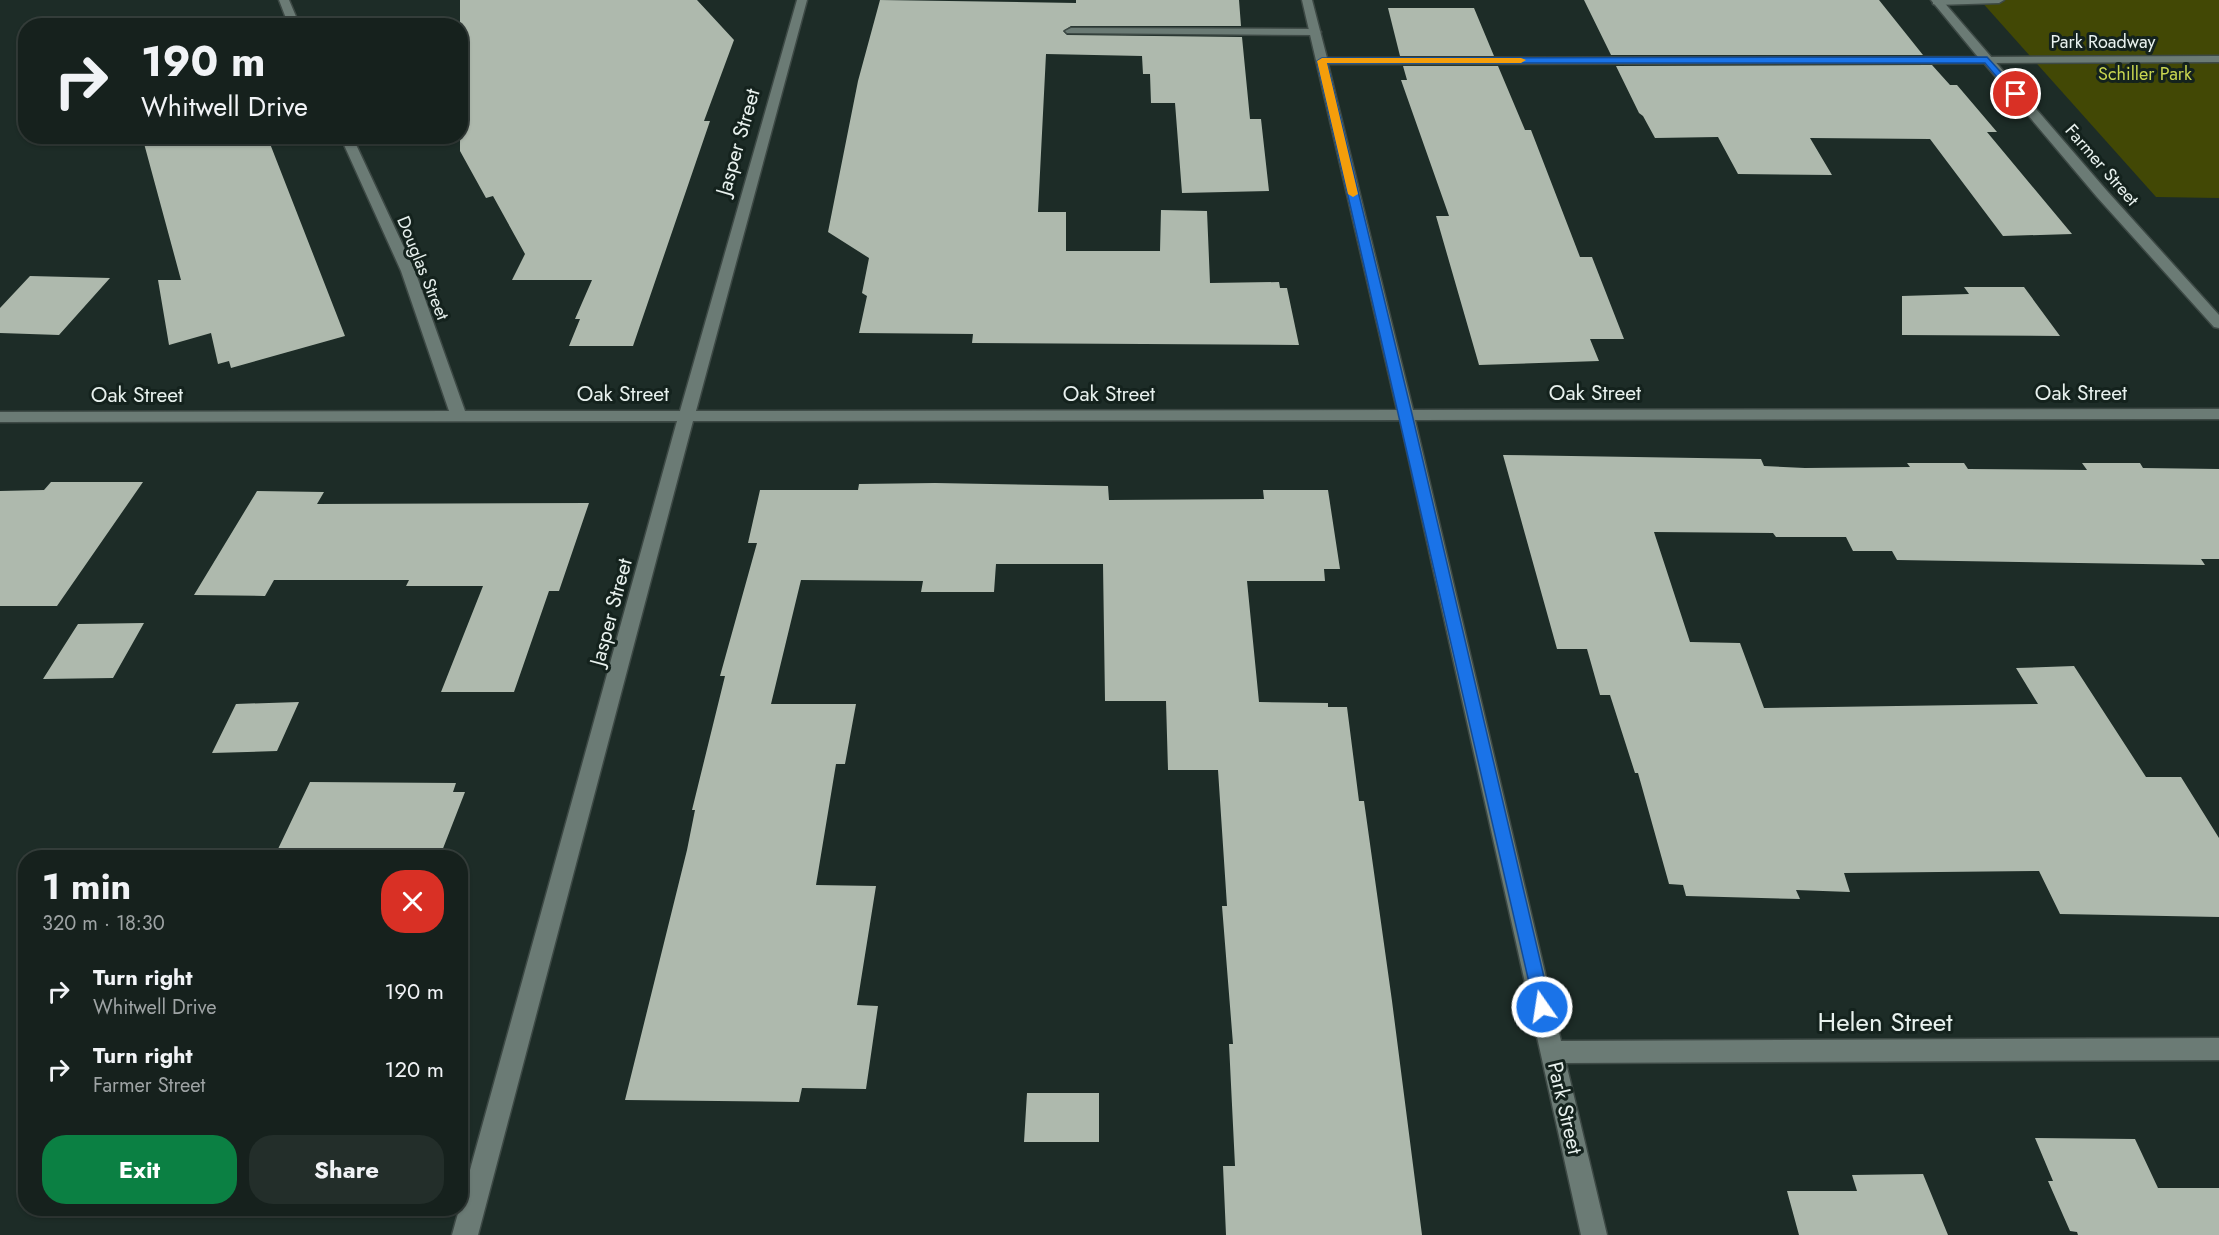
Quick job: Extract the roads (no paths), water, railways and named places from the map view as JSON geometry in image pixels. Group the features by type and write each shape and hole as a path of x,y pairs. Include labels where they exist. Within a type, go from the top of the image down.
{"street":[{"path":"284,0 292,18"},
{"name":"Park Street","path":"1307,0 1406,414 1594,1235"},
{"path":"1937,1 1999,0"},
{"name":"Jasper Street","path":"465,1235 799,1"},
{"name":"Farmer Street","path":"1937,1 2102,194 2219,324"},
{"path":"1071,31 1315,32"},
{"name":"Park Roadway","path":"1322,61 2219,59"},
{"name":"Douglas Street","path":"350,144 408,271 458,415"},
{"name":"Oak Street","path":"0,417 2219,414"},
{"name":"Helen Street","path":"1552,1052 2219,1049"}],"park label":[{"name":"Schiller Park","path":"2145,74"}]}
